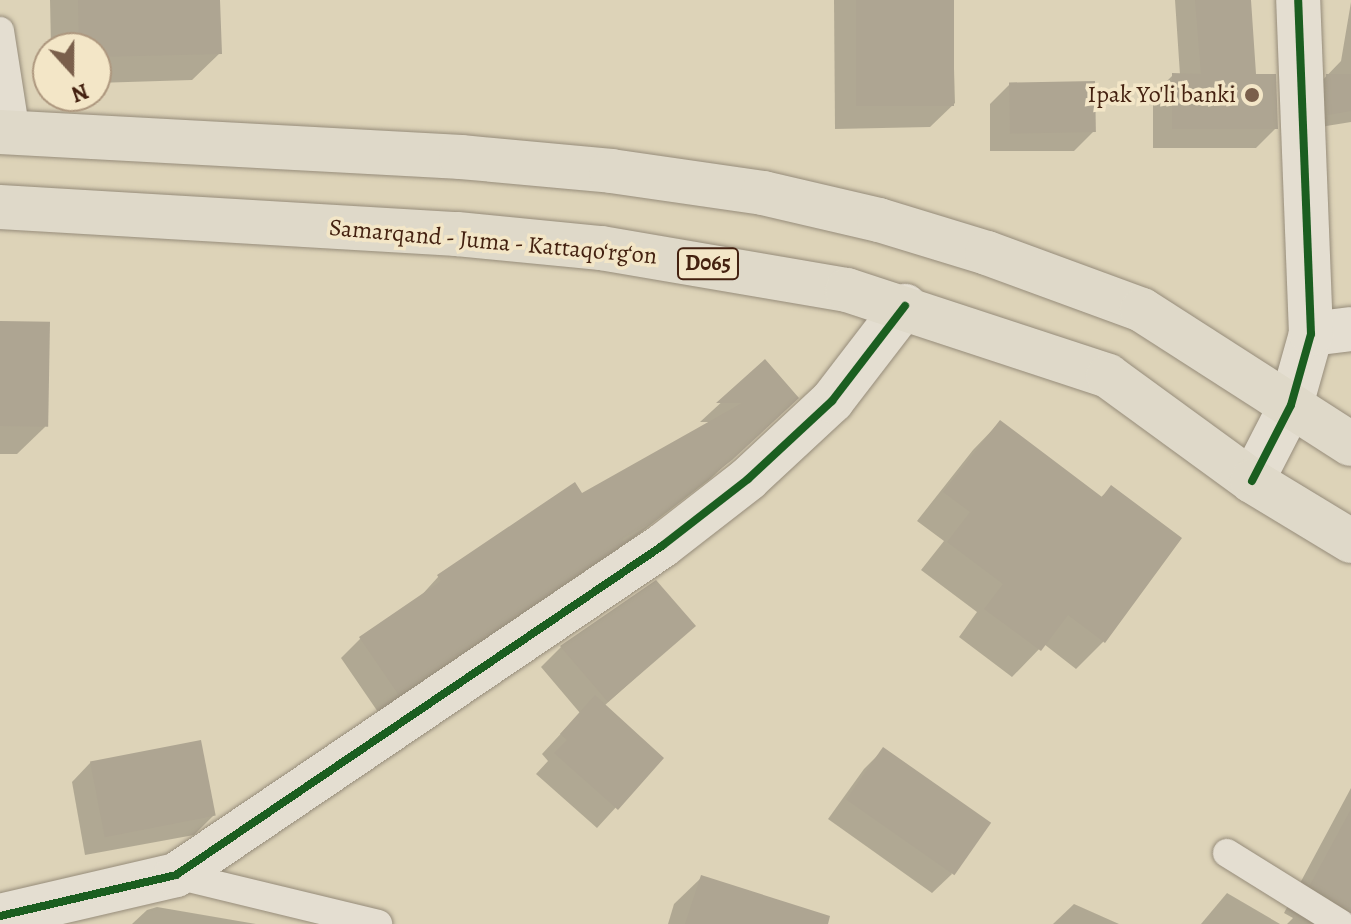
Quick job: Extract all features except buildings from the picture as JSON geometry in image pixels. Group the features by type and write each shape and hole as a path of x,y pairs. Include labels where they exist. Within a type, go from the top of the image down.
{"main road":[{"path":"8,132 476,159 611,171 763,193 879,220 946,240 1142,310 1351,444"},
{"name":"Samarqand - Juma - Kattaqo‘rg‘on","path":"0,207 457,234 601,248 833,287 905,306 1108,376 1252,481 1351,541"}],"street":[{"path":"1252,481 1331,331 1298,0"},
{"path":"0,916 176,875 610,582 736,489 832,401 905,306"}],"lane":[{"path":"0,31 8,132"},
{"path":"1227,853 1341,924"},
{"path":"176,875 378,924"}],"cycle path":[{"path":"1252,481 1291,405 1311,334 1298,0"},
{"path":"0,916 176,875 662,546 748,479 832,401 905,306"}],"place":[{"name":"Ipak Yo'li banki","path":"1252,95"}]}
